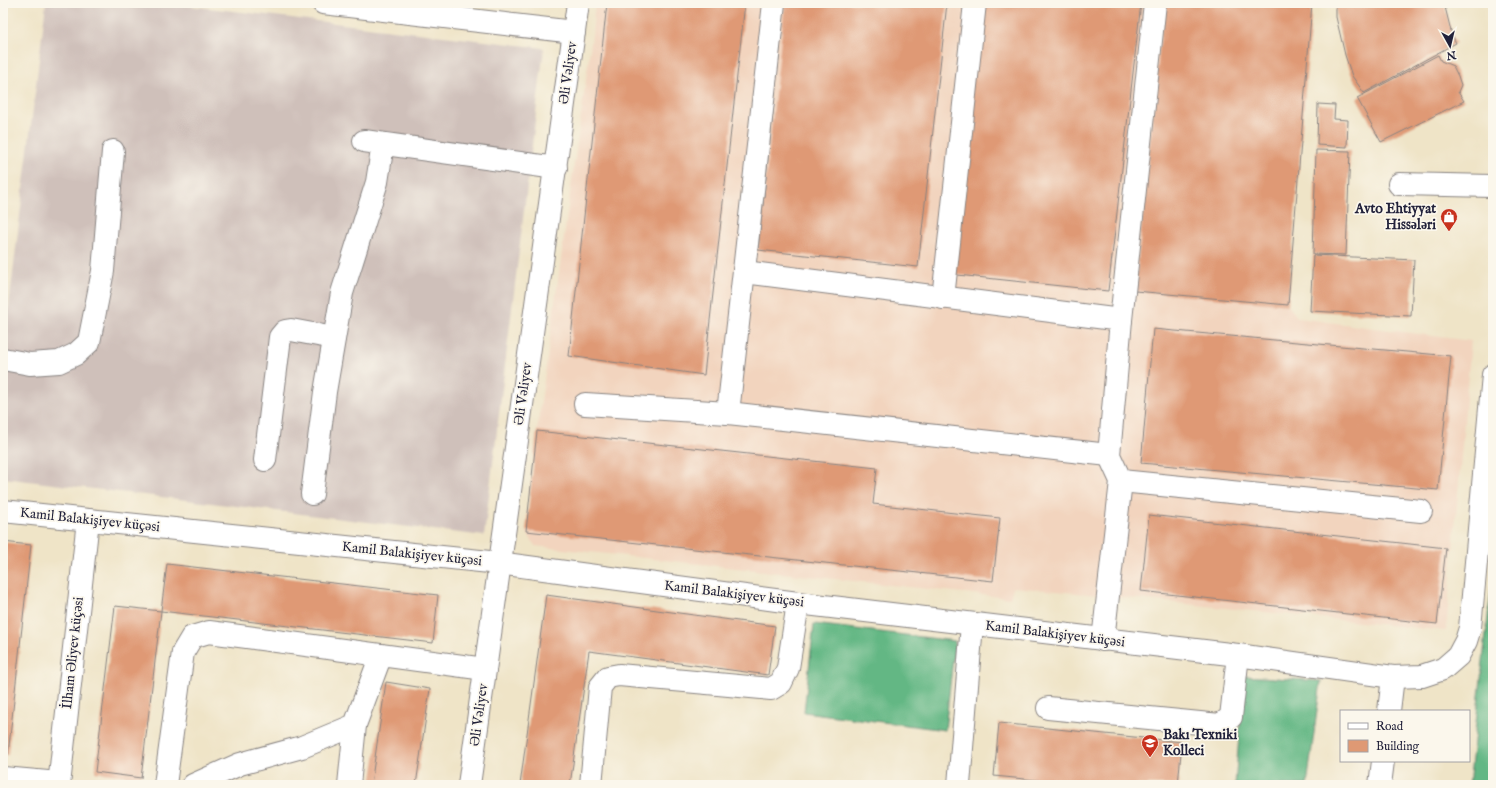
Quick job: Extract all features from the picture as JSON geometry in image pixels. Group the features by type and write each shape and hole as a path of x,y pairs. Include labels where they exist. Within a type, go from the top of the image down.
{"street":[{"path":"323,3 463,11 574,32"},
{"name":"Əli Vəliyev","path":"469,785 578,3"},
{"path":"728,413 774,3"},
{"path":"943,298 975,3"},
{"path":"1103,640 1121,481 1109,455 1121,320 1155,3"},
{"path":"312,494 325,392 342,293 377,182 374,142 556,168"},
{"path":"3,359 30,364 59,362 76,354 89,342 103,271 113,151"},
{"path":"1399,184 1493,186"},
{"path":"744,272 1121,320"},
{"path":"265,460 280,337 286,331 291,330 334,338"},
{"name":"Kamil Balakişiyev küçəsi","path":"3,511 499,563 798,603 1238,656 1393,677 1422,676 1442,669 1458,656 1466,641 1470,628 1493,375"},
{"path":"585,404 728,413 1109,455"},
{"path":"1121,481 1421,510"},
{"name":"İlham Əliyev küçəsi","path":"59,784 88,520"},
{"path":"591,785 600,687 608,676 771,689 781,683 788,668 798,603"},
{"path":"959,785 972,624"},
{"path":"165,785 183,652 192,637 209,632 486,669"},
{"path":"348,785 355,725 381,655"},
{"path":"1048,708 1220,725 1231,717 1238,656"},
{"path":"1389,710 1393,677"},
{"path":"193,785 240,764 302,747 355,725"},
{"path":"1380,785 1383,762"},
{"path":"3,778 59,784"}],"shaded area":[{"path":"46,3 166,3 544,48 484,536 3,478 3,354"},
{"path":"595,3 1312,3 1288,305 1298,318 1471,341 1446,631 1013,587 1010,598 535,546 526,531 537,431 592,36"}],"green space":[{"path":"1493,572 1493,785 1469,785"},
{"path":"814,624 955,641 945,730 804,712"},
{"path":"1244,676 1321,681 1307,785 1235,785"}],"building":[{"path":"607,3 745,3 704,375 569,356"},
{"path":"785,3 947,3 918,267 758,250"},
{"path":"978,3 1141,3 1108,291 948,274"},
{"path":"1164,3 1312,3 1288,305 1135,291"},
{"path":"1336,3 1444,3 1452,35 1456,43 1364,93 1352,76 1345,55 1336,17"},
{"path":"1438,55 1441,61 1453,66 1461,85 1458,92 1464,101 1381,142 1357,98"},
{"path":"1318,104 1335,105 1334,119 1348,120 1347,147 1317,145"},
{"path":"1316,150 1350,151 1346,255 1313,254"},
{"path":"1313,255 1414,260 1411,316 1310,311"},
{"path":"1153,329 1451,356 1438,490 1141,463"},
{"path":"537,431 877,468 873,504 1000,518 993,581 526,531"},
{"path":"1149,515 1446,548 1437,624 1141,591"},
{"path":"3,542 31,545 8,755 3,754"},
{"path":"167,564 438,595 433,643 161,611"},
{"path":"546,595 775,626 768,675 589,651 570,785 520,785"},
{"path":"115,606 161,611 141,778 95,772"},
{"path":"386,682 430,689 416,785 371,785"},
{"path":"999,723 1182,742 1178,785 1086,785 994,776"}],"place":[{"name":"Avto Ehtiyyat Hissәlәri","path":"1449,232"},
{"name":"Bakı Texniki Kolleci","path":"1150,758"}]}
